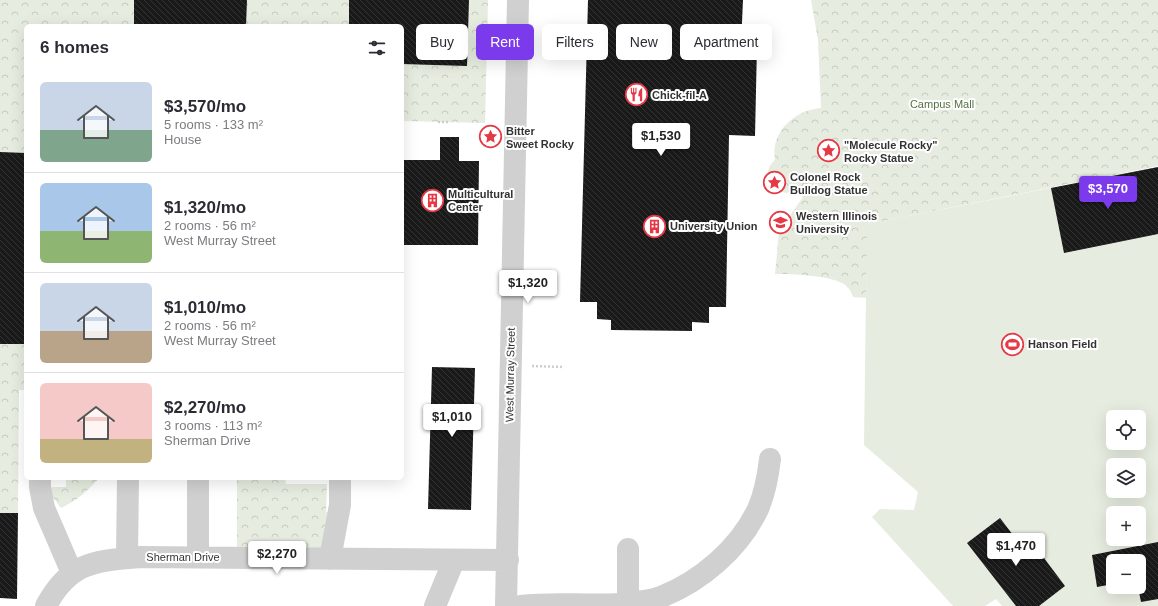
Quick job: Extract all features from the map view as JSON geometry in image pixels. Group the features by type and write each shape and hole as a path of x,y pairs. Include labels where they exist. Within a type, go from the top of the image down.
{"street":[{"name":"West Murray Street","path":"506,606 518,0"},
{"path":"521,606 618,604 660,598 703,575 735,544 747,528 758,509 767,482 770,459"},
{"path":"40,480 44,508 72,573"},
{"path":"127,558 128,480"},
{"path":"198,480 198,557"},
{"path":"330,558 340,504 340,480"},
{"path":"628,549 628,603"},
{"name":"Sherman Drive","path":"46,606 57,589 72,573 92,563 105,560 141,557 198,557 508,560"},
{"path":"436,606 454,560"}],"path":[{"path":"438,122 450,122"},
{"path":"526,366 564,367"}],"green space":[{"path":"0,0 488,0 487,24 476,24 476,60 487,60 485,123 404,121 404,24 24,24 24,390 19,390 18,513 0,513"},
{"name":"Campus Mall","path":"811,0 1158,0 1158,166 868,224 866,298 853,297 850,290 844,284 837,281 820,277 775,274 779,232 803,197 792,191 787,193 779,191 770,184 768,180 769,167 775,160 774,150 776,140 786,124 794,118 802,113 821,108 818,40"},
{"name":"Hanson Field","path":"1158,167 1158,606 1002,606 996,599 985,606 953,606 872,517 880,509 914,510 918,492 864,445 867,224"},
{"path":"66,480 97,480 81,496 61,508 51,495 52,487 66,487"},
{"path":"237,480 285,480 286,484 327,484 326,512 338,513 330,559 237,557"}],"building":[{"path":"134,0 247,0 246,24 134,24"},
{"path":"349,0 469,0 468,33 468,24 416,24 416,60 467,60 467,66 404,64 404,24 349,24"},
{"name":"University Union","path":"588,0 743,0 742,24 680,24 680,60 757,60 755,136 729,135 726,307 709,307 709,323 692,322 692,331 611,330 611,320 597,319 597,302 580,302 586,60 608,60 608,24 587,24"},
{"path":"440,137 459,137 459,161 479,161 478,245 404,245 404,160 440,160"},
{"path":"0,152 24,153 24,344 0,344"},
{"path":"1158,167 1158,234 1064,253 1051,188"},
{"path":"432,367 475,368 471,510 428,509"},
{"path":"0,513 18,513 17,599 0,598"},
{"path":"1000,518 1030,557 1038,550 1065,586 1039,606 1016,606 967,543"},
{"path":"1158,542 1158,599 1141,602 1139,594 1146,594 1146,554 1106,554 1106,585 1097,587 1092,555 1138,546 1146,546 1146,544"}],"place":[{"name":"Chick-fil-A","path":"636,95"},
{"name":"Bitter Sweet Rocky","path":"491,137"},
{"name":"\"Molecule Rocky\" Rocky Statue","path":"828,151"},
{"name":"Colonel Rock Bulldog Statue","path":"774,183"},
{"name":"Multicultural Center","path":"432,200"},
{"name":"Western Illinois University","path":"780,222"},
{"name":"University Union","path":"655,226"},
{"name":"Hanson Field","path":"1012,344"}]}
